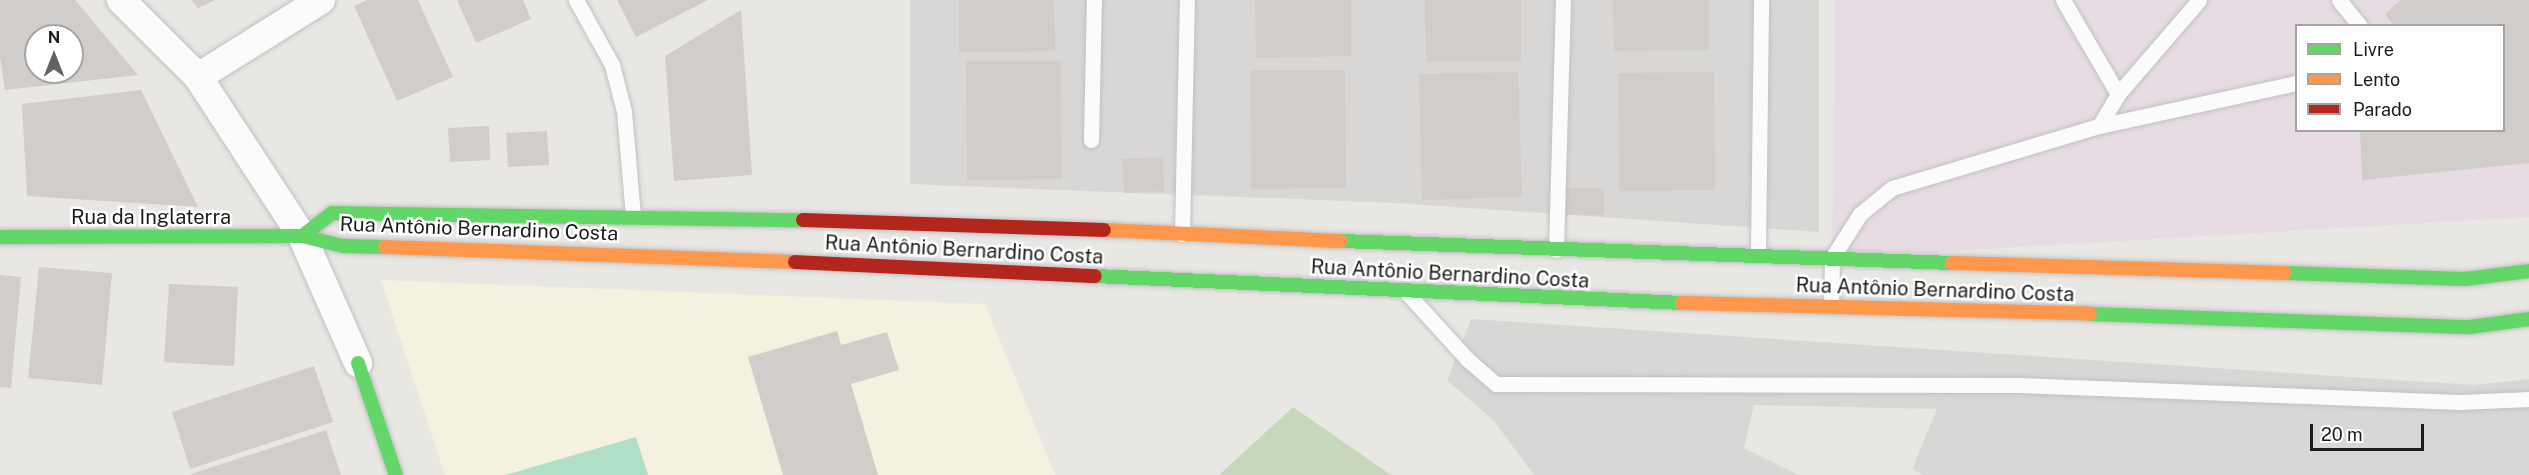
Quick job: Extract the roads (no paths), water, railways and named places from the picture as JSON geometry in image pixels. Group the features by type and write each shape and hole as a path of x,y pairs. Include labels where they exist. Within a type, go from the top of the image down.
{"street":[{"path":"121,0 198,77 302,236 358,363 396,475"},
{"path":"198,77 321,0"},
{"name":"Rua Antônio Bernardino Costa","path":"302,236 332,213 633,217 859,227 1182,234 1556,249 1758,253 1832,258 2465,279 2529,271"},
{"name":"Rua Antônio Bernardino Costa","path":"302,236 343,246 859,259 1406,292 1737,306 1831,305 2470,327 2529,319"},
{"name":"Rua da Inglaterra","path":"0,237 302,236"}],"lane":[{"path":"576,0 612,65 624,111 633,217"},
{"path":"1091,140 1094,0"},
{"path":"1182,234 1187,0"},
{"path":"1556,249 1563,0"},
{"path":"1758,253 1761,0"},
{"path":"2063,0 2118,94"},
{"path":"2099,126 2118,94 2199,0"},
{"path":"2339,0 2358,24"},
{"path":"1831,305 1832,258 1860,214 1892,188 2099,126 2295,83"},
{"path":"1406,292 1467,359 1496,384 2019,385 2460,402 2529,399"}]}
